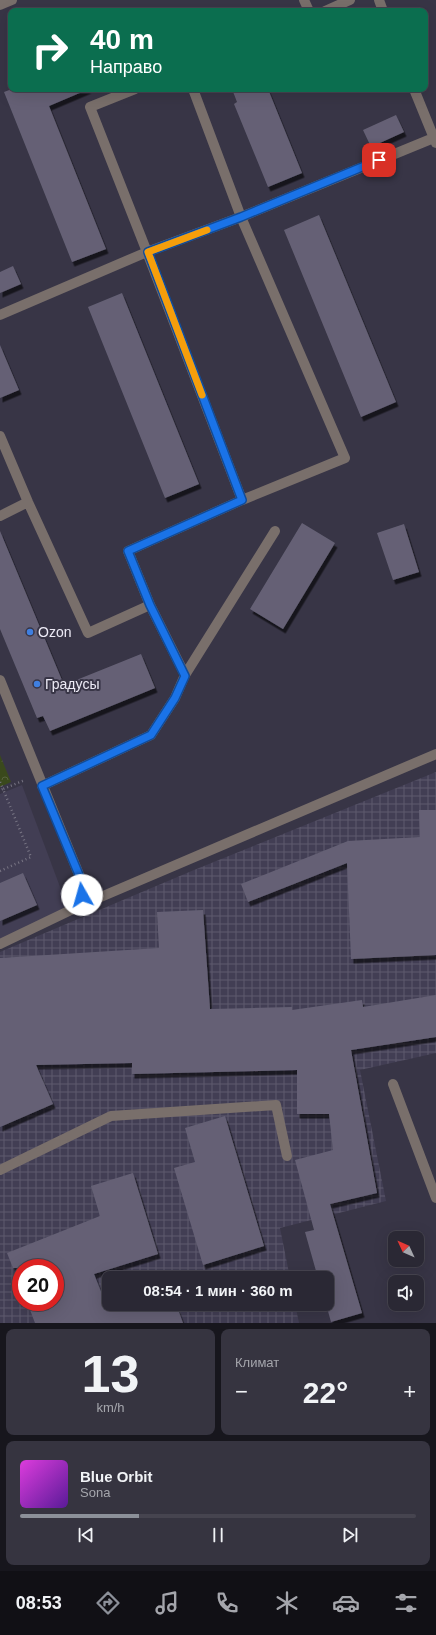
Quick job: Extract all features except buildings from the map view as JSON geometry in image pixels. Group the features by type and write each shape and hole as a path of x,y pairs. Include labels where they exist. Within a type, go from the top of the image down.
{"street":[{"path":"0,5 12,0"},
{"path":"332,8 350,0"},
{"path":"128,92 90,107 148,252 242,500"},
{"path":"185,676 150,605 128,551 242,500 344,458 241,217 193,92"},
{"path":"0,315 148,252 241,217 435,139 415,92"},
{"path":"0,436 28,502 88,633 150,605"},
{"path":"0,516 28,502"},
{"path":"42,786 151,735 175,698 185,676 275,531"},
{"path":"0,680 82,882 82,895 75,908"},
{"path":"0,944 75,908 436,754"},
{"path":"393,1084 436,1198"},
{"path":"0,1170 111,1116 276,1105 287,1156"}],"path":[{"path":"1,789 38,775"},
{"path":"0,782 1,789 31,857 0,871"}],"shaded area":[{"path":"436,772 436,1053 360,1070 386,1201 280,1228 289,1271 102,1271 102,1311 296,1311 299,1323 0,1323 0,952 194,870"},
{"path":"22,785 69,911 0,943 0,794"}],"green space":[{"path":"0,755 11,782 0,787"}],"slow traffic":[{"path":"202,395 148,252 207,230"}],"place":[{"name":"Ozon","path":"30,632"},
{"name":"Градусы","path":"37,684"}],"route":[{"path":"82,895 82,882 42,786 151,735 175,698 185,676 150,605 128,551 242,500 148,252 241,217 379,160"}]}
